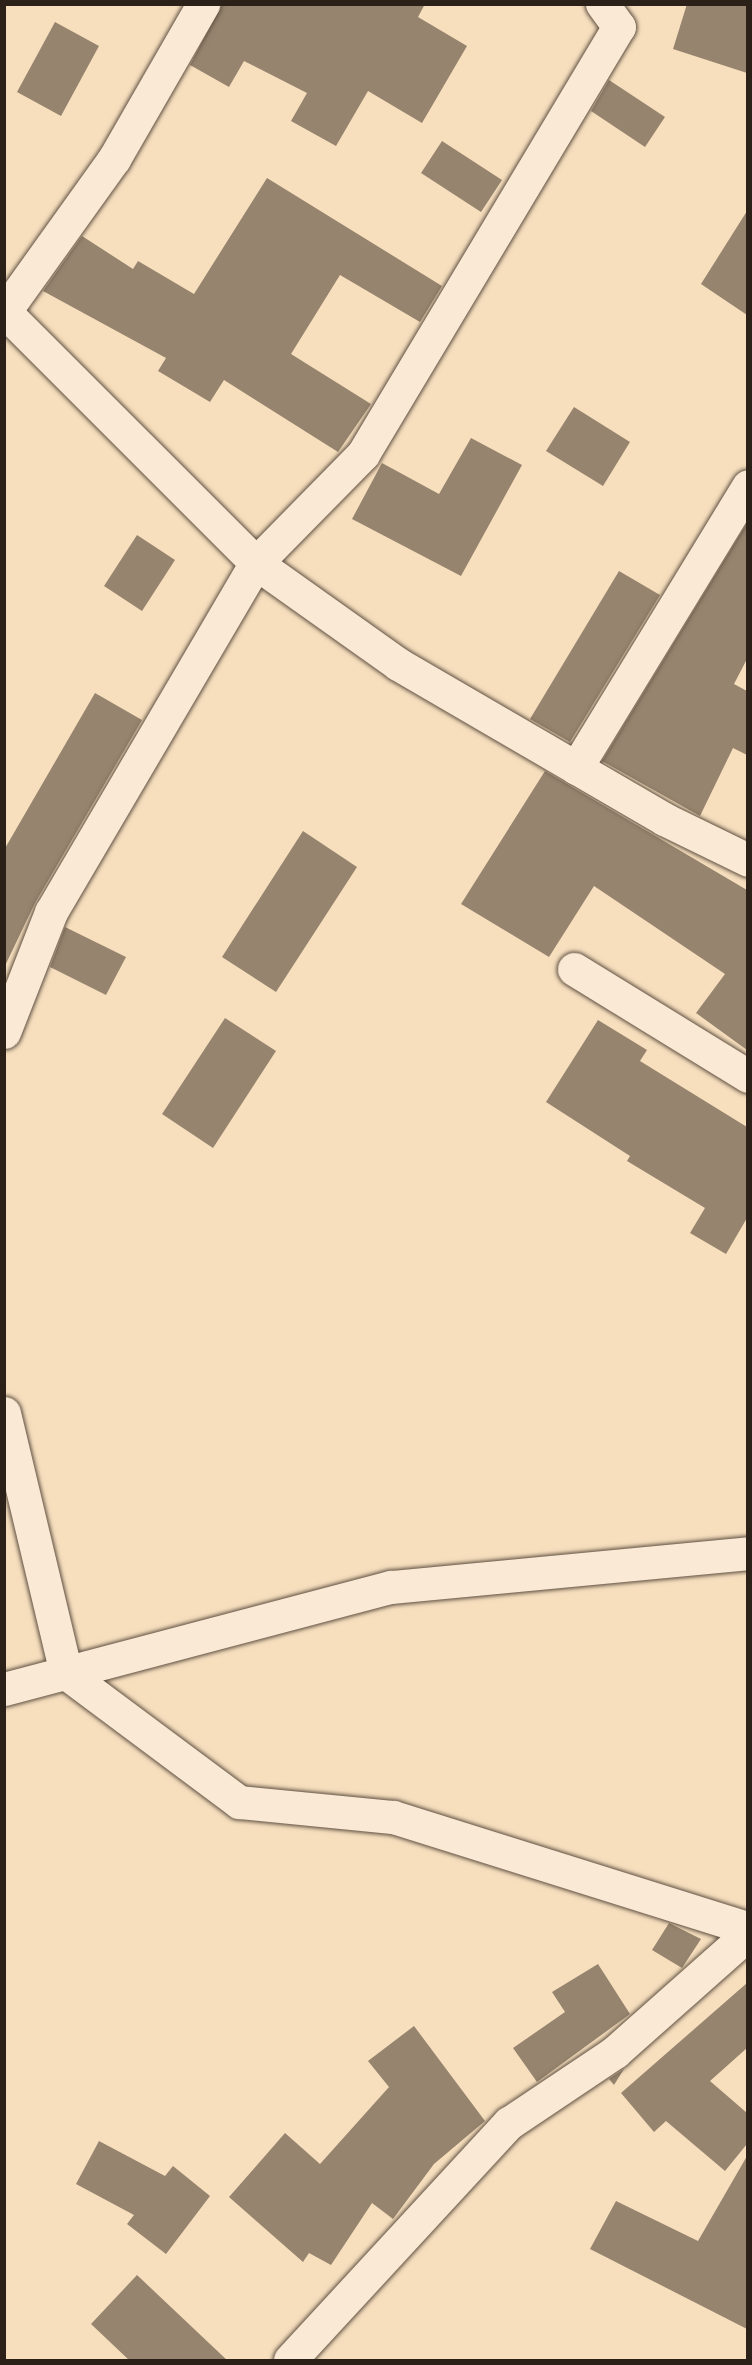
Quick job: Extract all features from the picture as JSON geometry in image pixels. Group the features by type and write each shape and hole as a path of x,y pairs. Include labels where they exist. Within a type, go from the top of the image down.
{"street":[{"path":"203,4 114,159 5,311 256,563 398,664 576,768 747,860"},
{"path":"4,1032 51,912 256,563 363,454 620,27 602,4"},
{"path":"576,768 747,486"},
{"path":"574,969 747,1077"},
{"path":"4,1413 66,1672 239,1802 393,1817 747,1928"},
{"path":"4,1689 392,1587 747,1553"},
{"path":"290,2361 509,2123 615,2052 747,1934"}],"building":[{"path":"222,4 425,4 418,17 467,46 422,123 368,91 336,146 291,121 307,93 244,61 229,87 190,65"},
{"path":"687,4 747,4 747,73 673,49"},
{"path":"55,22 99,46 61,116 17,92"},
{"path":"609,80 665,117 645,147 591,111"},
{"path":"442,141 502,180 481,212 421,173"},
{"path":"267,178 442,286 420,322 340,275 291,354 371,404 338,452 224,380 210,402 158,371 166,358 43,291 82,236 133,269 138,261 194,294"},
{"path":"747,211 747,315 701,284"},
{"path":"574,407 630,442 603,486 546,451"},
{"path":"471,438 522,465 461,576 352,519 382,463 439,494"},
{"path":"747,523 747,659 734,684 747,691 747,755 733,748 700,816 602,761"},
{"path":"137,535 175,560 142,611 104,586"},
{"path":"619,571 660,595 570,742 530,719"},
{"path":"95,693 142,720 35,903 4,968 4,850"},
{"path":"545,771 747,890 747,1050 696,1013 725,974 594,886 549,957 461,904"},
{"path":"303,831 357,867 276,992 222,957"},
{"path":"65,927 126,957 106,995 50,967"},
{"path":"225,1018 276,1051 213,1148 162,1114"},
{"path":"598,1020 647,1050 640,1061 747,1127 747,1218 726,1254 690,1233 705,1208 627,1161 630,1156 546,1102"},
{"path":"669,1923 701,1939 682,1968 652,1950"},
{"path":"598,1964 630,2014 537,2082 513,2048 565,2012 552,1992"},
{"path":"747,1983 747,2048 710,2081 747,2113 747,2144 725,2171 666,2121 654,2132 621,2093"},
{"path":"414,2026 485,2121 434,2164 393,2219 372,2203 331,2265 309,2253 303,2262 229,2197 285,2133 320,2164 389,2087 368,2061"},
{"path":"624,2069 614,2085 609,2079"},
{"path":"99,2141 165,2176 173,2166 210,2196 166,2254 127,2224 134,2215 76,2184"},
{"path":"747,2156 747,2329 590,2249 616,2201 698,2241"},
{"path":"137,2275 228,2361 130,2361 91,2324"}]}
